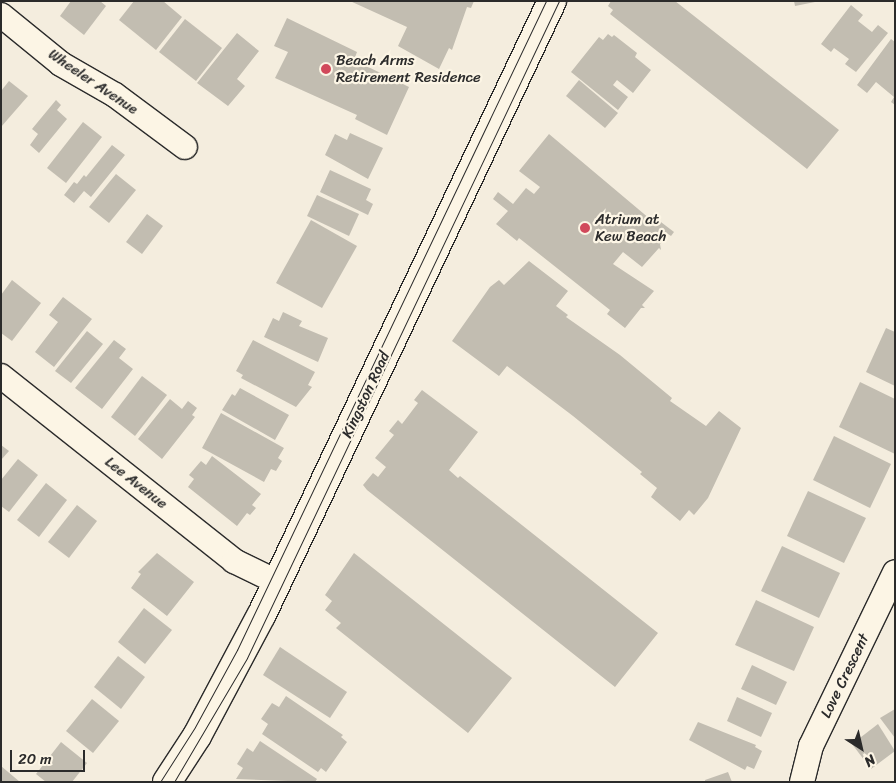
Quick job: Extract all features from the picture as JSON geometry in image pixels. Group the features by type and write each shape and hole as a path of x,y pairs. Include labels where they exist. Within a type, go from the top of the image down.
{"main road":[{"name":"Kingston Road","path":"167,782 197,736 277,582 552,1"}],"street":[{"name":"Wheeler Avenue","path":"1,15 62,64 115,95 185,147"},
{"name":"Lee Avenue","path":"1,376 234,561 277,582"},
{"name":"Love Crescent","path":"802,782 811,746 895,572"}],"building":[{"path":"71,1 100,1 106,6 84,35 60,16"},
{"path":"134,1 163,1 182,17 156,50 119,20"},
{"path":"350,1 474,1 471,8 467,7 452,50 449,48 439,69 398,46 407,27"},
{"path":"611,1 675,1 839,130 807,169 610,14 613,10 608,6"},
{"path":"794,1 815,1 815,2 795,6"},
{"path":"851,5 863,15 858,21 872,32 878,25 888,33 856,72 845,64 849,59 834,48 831,52 821,44"},
{"name":"Beach Arms Retirement Residence","path":"287,18 357,52 354,60 409,87 387,135 355,119 357,115 275,78 288,52 274,46"},
{"path":"185,19 222,48 196,81 159,52"},
{"path":"237,33 259,51 237,79 245,86 228,106 197,83"},
{"path":"608,34 612,37 614,35 637,53 635,57 651,70 633,93 617,80 613,85 628,97 618,110 571,72 599,37 603,40"},
{"path":"891,39 895,42 895,105 891,102 894,97 876,82 867,93 857,85"},
{"path":"579,80 618,113 605,128 566,96"},
{"path":"9,81 28,96 1,127 1,91"},
{"path":"56,100 61,105 57,110 67,119 39,153 30,145 38,134 32,129"},
{"path":"83,122 102,137 66,183 47,168"},
{"path":"350,133 383,148 368,179 325,155 335,134 347,140"},
{"name":"Atrium at Kew Beach","path":"549,134 650,219 653,216 674,232 671,236 668,234 660,244 661,250 659,248 642,267 623,252 613,264 654,291 642,305 645,308 641,308 625,328 607,314 610,310 519,238 517,241 496,224 508,211 493,199 498,192 513,204 526,188 534,194 540,187 519,171"},
{"path":"112,145 125,155 91,197 84,191 74,203 64,195 74,182 77,184 84,175 86,177"},
{"path":"330,170 371,189 366,200 373,204 368,215 320,192"},
{"path":"116,174 136,190 109,223 89,207"},
{"path":"317,195 359,214 349,236 307,216"},
{"path":"147,214 163,226 142,254 126,242"},
{"path":"311,220 357,246 322,308 276,283"},
{"path":"529,261 568,291 556,306 568,315 566,317 620,355 672,398 670,401 706,426 719,411 741,428 708,498 694,515 689,510 680,521 651,497 657,488 640,474 642,472 573,416 507,366 499,376 452,341 490,287 499,280 504,285"},
{"path":"12,280 41,303 12,341 1,333 1,295"},
{"path":"63,297 92,319 54,367 35,352 58,322 49,315"},
{"path":"283,312 302,321 299,326 328,338 318,362 264,337 273,318 279,321"},
{"path":"886,328 895,332 895,386 866,372"},
{"path":"87,331 103,344 71,383 55,371"},
{"path":"114,340 126,349 119,358 133,369 102,409 75,388"},
{"path":"253,340 315,372 308,385 312,387 296,407 241,378 243,375 236,371"},
{"path":"142,376 167,395 135,436 111,417"},
{"path":"860,382 895,399 895,454 839,427"},
{"path":"240,388 289,415 275,440 222,410 232,394 235,396"},
{"path":"422,390 478,432 449,470 458,478 460,476 658,633 615,687 363,485 373,473 378,477 386,467 375,458 394,435 389,431 398,420 402,424 418,403 414,400"},
{"path":"170,399 182,409 188,401 197,408 192,415 195,417 162,459 138,439"},
{"path":"221,413 284,448 278,458 282,461 276,471 271,469 264,482 202,448"},
{"path":"834,436 891,464 870,508 813,480"},
{"path":"1,445 9,451 1,460"},
{"path":"212,456 261,494 252,505 256,508 250,515 247,513 237,526 188,487 194,479 189,475 201,461 206,465"},
{"path":"18,459 38,475 9,512 1,506 1,480"},
{"path":"46,483 67,500 39,537 17,520"},
{"path":"808,491 866,518 844,563 787,536"},
{"path":"77,505 97,521 69,558 48,542"},
{"path":"782,546 840,573 819,618 761,591"},
{"path":"157,553 194,582 167,616 131,588 141,574 138,572"},
{"path":"354,553 512,678 468,733 336,628 341,623 325,610 332,601 325,595"},
{"path":"756,600 814,627 794,671 735,645"},
{"path":"144,608 172,630 145,664 118,642"},
{"path":"280,647 347,692 330,718 263,675"},
{"path":"118,656 145,677 121,709 94,687"},
{"path":"752,665 787,682 776,705 741,689"},
{"path":"286,696 343,735 341,737 347,742 326,772 321,768 318,772 262,734 268,724 261,719 272,703 279,707"},
{"path":"737,697 772,713 761,737 727,721"},
{"path":"92,699 119,721 93,753 66,731"},
{"path":"895,709 895,738 880,718"},
{"path":"698,722 756,745 755,747 762,751 754,769 747,766 745,770 689,740"},
{"path":"878,724 895,751 871,769 852,744"},
{"path":"260,741 317,779 315,782 236,779 243,768 237,764 247,748 253,752"},
{"path":"61,742 87,763 72,782 46,782 36,774"},
{"path":"1,766 20,782 1,782"},
{"path":"728,772 732,782 705,782 705,780"}],"tram line":[{"path":"160,782 195,727 237,650 546,1"},
{"path":"174,782 247,658 559,1"}],"place":[{"name":"Beach Arms Retirement Residence","path":"326,69"},
{"name":"Atrium at Kew Beach","path":"585,228"}]}
